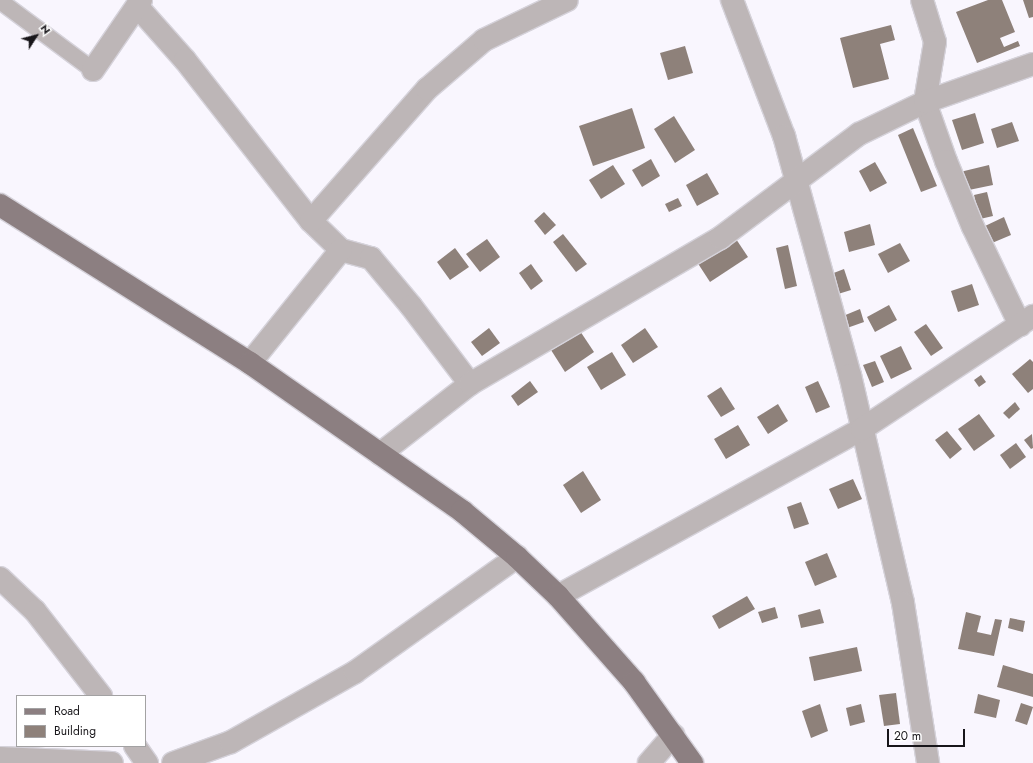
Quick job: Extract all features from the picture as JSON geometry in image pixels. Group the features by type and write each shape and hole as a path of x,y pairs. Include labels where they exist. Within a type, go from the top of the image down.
{"main road":[{"path":"0,205 250,363 462,511 518,557 558,596 634,682 692,763"}],"street":[{"path":"310,220 433,84 484,40 568,0"},
{"path":"732,0 784,136 862,430 903,603 928,763"},
{"path":"558,596 862,430 1026,320 973,227 946,161 925,102 935,42 922,0"},
{"path":"92,70 139,3 310,220 341,250 371,258 411,306 470,384"},
{"path":"380,454 470,384 720,238 796,179 859,134 925,102 1033,64"},
{"path":"250,363 341,250"},
{"path":"173,763 231,742 355,672 518,557"},
{"path":"0,578 35,611 100,695"},
{"path":"649,763 673,735"},
{"path":"136,747 147,763"},
{"path":"0,758 112,763"}],"lane":[{"path":"0,1 92,70"}],"building":[{"path":"988,0 1002,0 1015,32 1000,38 1004,47 1018,41 1020,46 977,63 956,12"},
{"path":"1023,0 1033,0 1033,17 1029,18"},
{"path":"891,25 895,40 880,44 889,79 853,88 840,38"},
{"path":"685,46 693,73 668,80 660,53"},
{"path":"632,108 645,148 593,166 579,126"},
{"path":"975,113 984,143 962,150 952,120"},
{"path":"674,116 695,150 675,163 654,129"},
{"path":"1012,122 1019,141 997,148 991,129"},
{"path":"913,128 937,186 921,192 898,135"},
{"path":"651,159 660,176 642,187 632,170"},
{"path":"875,162 887,183 870,192 859,171"},
{"path":"613,165 625,184 601,199 589,180"},
{"path":"989,165 993,185 964,191 960,172"},
{"path":"707,173 719,194 697,206 686,185"},
{"path":"987,192 993,216 980,219 974,195"},
{"path":"678,198 682,206 669,212 665,204"},
{"path":"544,212 556,225 545,235 534,221"},
{"path":"1004,217 1011,235 992,243 985,226"},
{"path":"870,224 875,245 849,252 844,232"},
{"path":"563,234 587,264 576,272 553,242"},
{"path":"734,236 748,257 710,282 697,262"},
{"path":"487,239 500,257 480,272 466,254"},
{"path":"900,243 910,261 888,273 878,254"},
{"path":"788,245 797,286 785,289 776,248"},
{"path":"455,248 469,267 450,280 437,262"},
{"path":"531,264 543,281 531,290 519,273"},
{"path":"844,269 851,290 838,294 831,274"},
{"path":"972,284 979,305 958,312 951,291"},
{"path":"889,305 897,320 875,332 867,317"},
{"path":"860,309 864,322 847,328 843,316"},
{"path":"926,324 943,348 931,356 914,332"},
{"path":"489,328 500,343 482,356 471,342"},
{"path":"645,328 658,347 633,363 621,345"},
{"path":"580,331 594,352 565,372 551,350"},
{"path":"901,346 912,369 891,379 880,356"},
{"path":"612,352 626,375 601,390 587,367"},
{"path":"1030,359 1033,362 1033,389 1028,393 1012,374"},
{"path":"875,361 884,382 872,387 863,365"},
{"path":"981,375 986,382 979,387 974,380"},
{"path":"530,381 538,392 518,406 511,396"},
{"path":"818,381 830,407 816,413 805,387"},
{"path":"721,387 735,409 721,417 707,396"},
{"path":"1015,402 1020,409 1009,419 1003,413"},
{"path":"778,404 788,421 768,434 757,417"},
{"path":"979,414 995,436 974,451 958,429"},
{"path":"738,425 750,445 726,459 714,439"},
{"path":"947,431 962,449 950,459 935,440"},
{"path":"1032,434 1033,448 1031,449 1024,440"},
{"path":"1016,443 1026,457 1010,469 1000,455"},
{"path":"583,471 601,500 581,513 563,485"},
{"path":"853,479 862,499 838,509 829,489"},
{"path":"801,502 809,524 794,529 787,507"},
{"path":"827,553 837,577 815,586 805,562"},
{"path":"747,596 755,609 719,629 712,616"},
{"path":"775,607 778,618 762,623 758,612"},
{"path":"820,609 824,623 801,628 798,615"},
{"path":"966,612 981,616 977,632 991,635 995,619 1002,620 994,656 958,649"},
{"path":"1010,618 1025,621 1023,632 1008,628"},
{"path":"857,647 862,671 814,681 809,657"},
{"path":"1003,665 1033,674 1033,697 997,687"},
{"path":"896,693 900,724 884,726 879,695"},
{"path":"978,694 1000,700 996,718 974,713"},
{"path":"1021,703 1033,707 1027,725 1015,721"},
{"path":"820,704 828,731 811,738 802,711"},
{"path":"861,704 865,722 850,726 846,708"}]}
